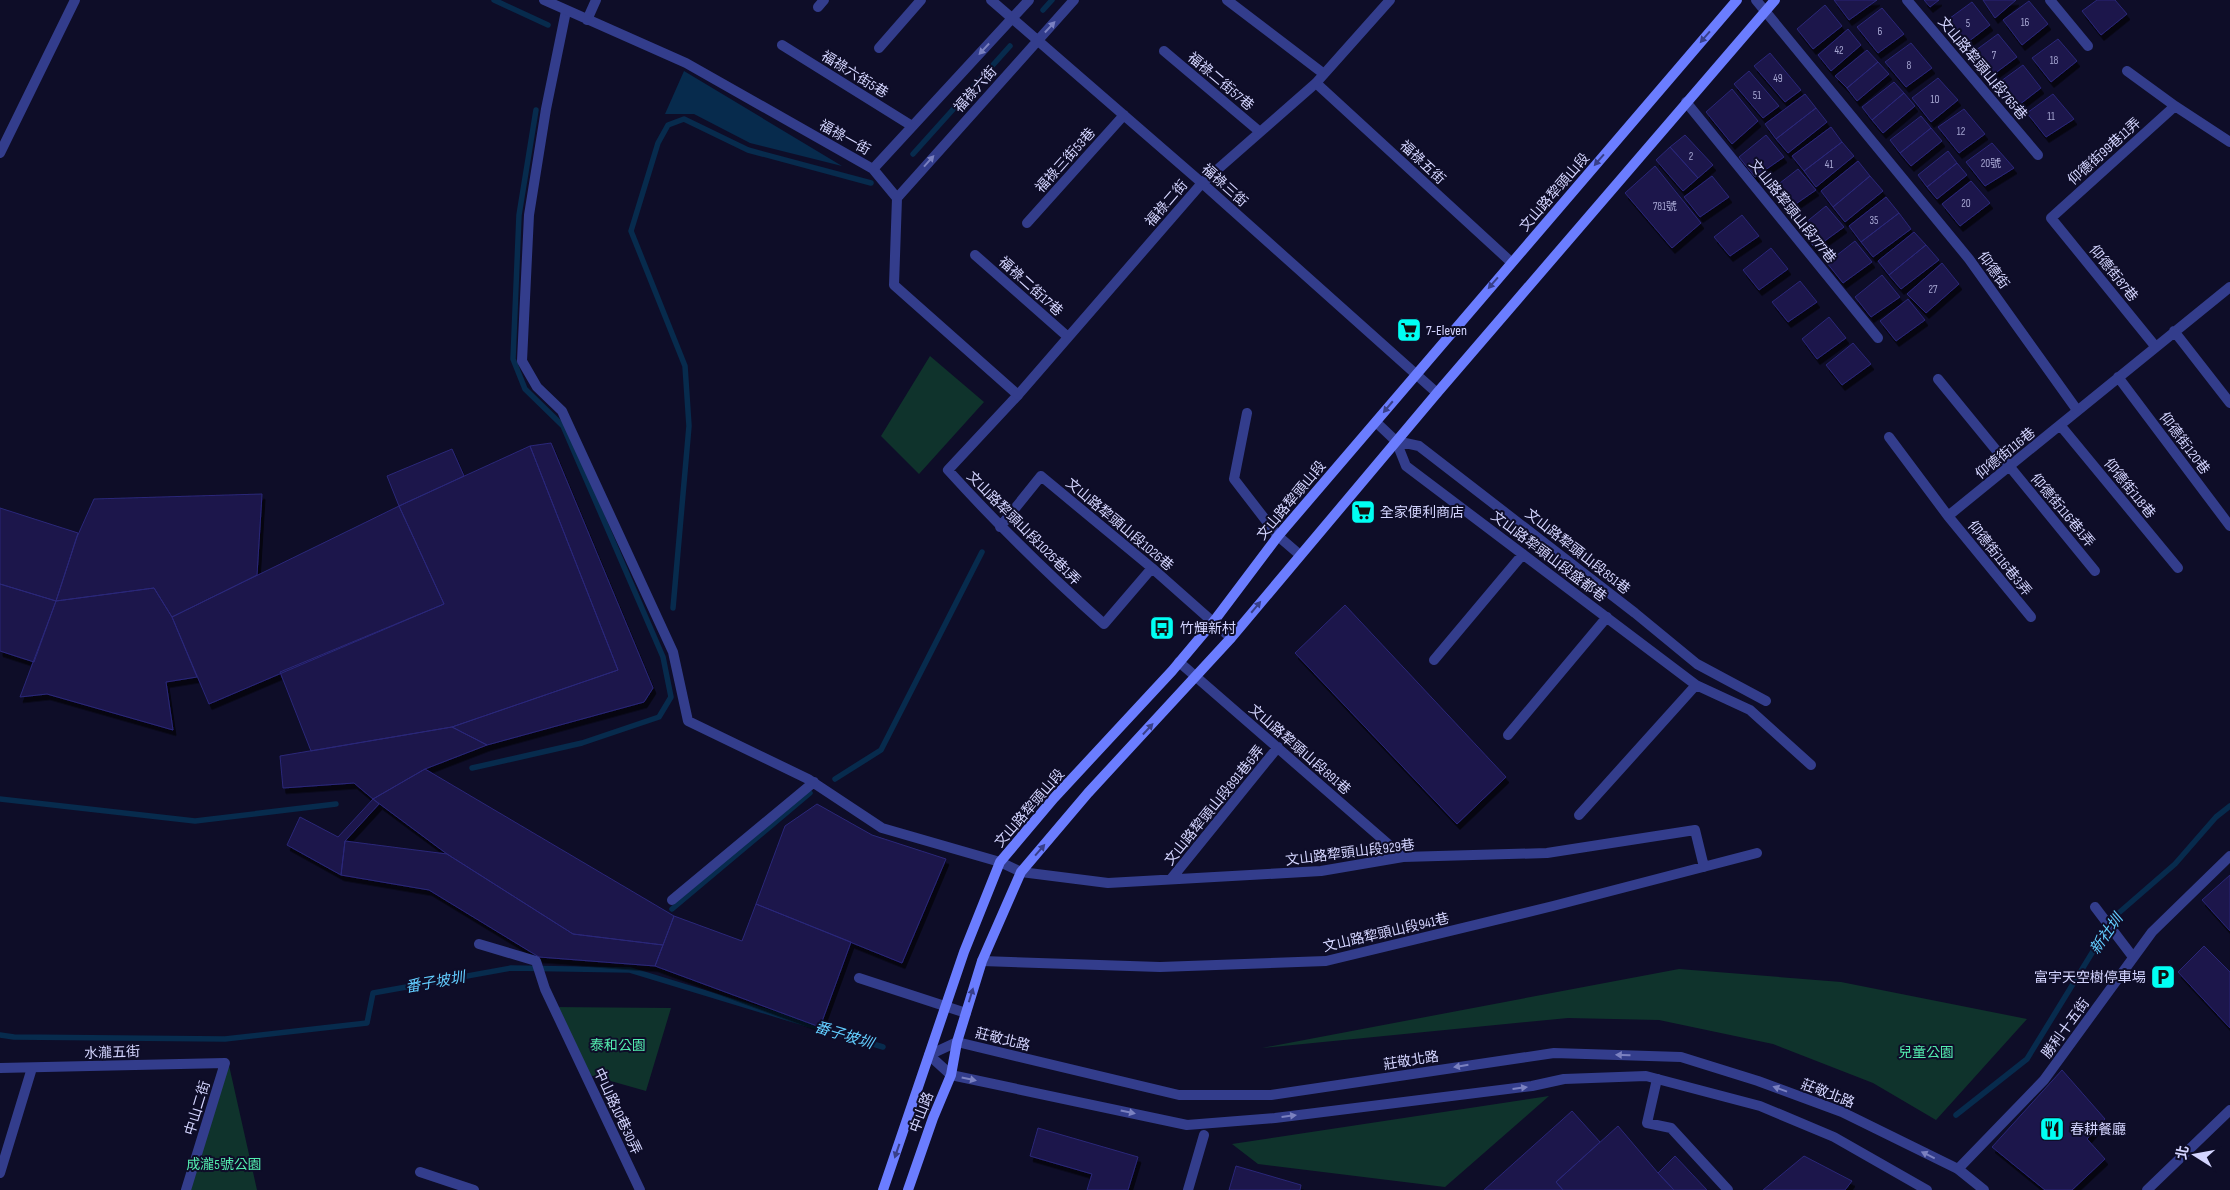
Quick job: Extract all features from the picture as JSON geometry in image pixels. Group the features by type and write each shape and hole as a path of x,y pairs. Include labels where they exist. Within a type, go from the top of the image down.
{"main road":[{"name":"文山路犂頭山段","path":"928,1055 964,952 1000,862 1054,798 1179,662 1214,621 1278,536 1737,0"},
{"path":"957,1042 982,961 1021,872 1088,793 1231,638 1396,441 1775,0"},
{"name":"中山路","path":"908,1190 933,1118 951,1075 957,1042"},
{"name":"中山路","path":"883,1190 928,1055"}],"street":[{"path":"0,153 75,0"},
{"name":"福祿一街","path":"544,0 686,63 873,168 897,198"},
{"path":"587,20 596,0"},
{"path":"879,48 921,0"},
{"name":"福祿三街","path":"991,0 1202,183 1437,393"},
{"name":"福祿六街","path":"873,168 1029,0"},
{"name":"福祿六街","path":"897,198 1074,0"},
{"path":"1227,0 1324,74"},
{"name":"福祿二街","path":"1018,395 1202,183 1316,83 1390,0"},
{"name":"仰德街","path":"1756,0 1969,259 2078,410"},
{"name":"文山路犂頭山段765巷","path":"1907,0 2038,155"},
{"path":"2050,0 2088,46"},
{"name":"文山路犂頭山段929巷","path":"566,10 546,109 529,215 522,361 536,387 562,411 672,652 688,721 814,782 882,828 1000,862 1021,872 1108,883 1321,871 1403,858 1547,853 1695,830 1704,867"},
{"name":"福祿六街5巷","path":"782,45 912,126"},
{"name":"福祿二街57巷","path":"1164,50 1260,132"},
{"path":"2127,71 2175,106 2230,142"},
{"name":"福祿五街","path":"1316,83 1511,262"},
{"name":"文山路犂頭山段777巷","path":"1686,102 1878,338"},
{"name":"仰德街99巷11弄","path":"2052,218 2175,106"},
{"name":"福祿三街53巷","path":"1027,223 1124,115"},
{"path":"897,198 894,285 1018,395"},
{"name":"仰德街87巷","path":"2052,218 2155,346"},
{"name":"福祿二街17巷","path":"975,255 1068,337"},
{"path":"2078,410 2230,287"},
{"path":"2174,331 2230,403"},
{"name":"仰德街120巷","path":"2118,377 2230,526"},
{"name":"仰德街116巷1弄","path":"1938,379 2095,571"},
{"name":"文山路犂頭山段1026巷1弄","path":"1018,395 948,470 1000,527 1050,576 1104,624 1152,568"},
{"name":"仰德街116巷","path":"1948,516 2078,410"},
{"path":"1247,413 1234,480 1278,536 1300,555"},
{"name":"文山路犂頭山段851巷","path":"1376,422 1396,441 1419,446 1635,613 1697,664 1766,700"},
{"name":"仰德街118巷","path":"2060,425 2178,568"},
{"name":"仰德街116巷3弄","path":"1889,437 1948,516 2031,617"},
{"name":"文山路犂頭山段盛都巷","path":"1396,441 1406,466 1696,684 1750,710 1811,765"},
{"name":"文山路犂頭山段1026巷","path":"1000,527 1041,476 1152,568 1231,638"},
{"path":"1434,660 1523,554"},
{"path":"1508,735 1607,617"},
{"name":"文山路犂頭山段891巷","path":"1179,662 1403,858"},
{"path":"1579,815 1696,684"},
{"name":"文山路犂頭山段891巷6弄","path":"1171,879 1278,747"},
{"path":"672,900 814,782"},
{"name":"文山路犂頭山段941巷","path":"982,961 1160,967 1326,961 1553,906 1757,853"},
{"name":"勝利十五街","path":"1958,1169 2044,1080 2152,932 2230,856"},
{"path":"2095,906 2134,957"},
{"name":"中山路10巷30弄","path":"479,944 536,961 545,989 640,1190"},
{"path":"859,978 966,1013"},
{"name":"莊敬北路","path":"928,1055 957,1042 1180,1096 1271,1095 1554,1052 1682,1057 1758,1081 1842,1112 1958,1169 1984,1190"},
{"path":"928,1055 951,1075 1187,1125 1275,1118 1532,1086 1564,1079 1646,1076 1760,1106 1834,1137 1927,1190"},
{"name":"水瀧五街","path":"0,1068 225,1063"},
{"name":"中山二街","path":"186,1190 225,1063"},
{"path":"0,1173 32,1068"},
{"path":"1657,1079 1647,1123 1671,1128 1728,1190"},
{"path":"2147,1190 2230,1110"},
{"path":"1188,1190 1204,1135"},
{"path":"420,1172 474,1190"}],"green space":[{"path":"930,356 984,402 919,474 881,436"},
{"name":"兒童公園","path":"1679,969 1841,982 2027,1019 1936,1120 1873,1083 1773,1044 1659,1020 1568,1018 1262,1048"},
{"name":"泰和公園","path":"551,1007 671,1008 646,1091 586,1074"},
{"name":"成瀧5號公園","path":"228,1061 257,1190 188,1190"},
{"path":"1549,1096 1445,1187 1258,1164 1232,1144"}],"water":[{"path":"684,71 842,166 750,143 694,114 665,114"}],"building":[{"path":"1834,0 1877,0 1849,20"},
{"path":"1924,0 1939,0 1930,7"},
{"path":"1983,0 2016,0 1995,18"},
{"path":"2097,0 2115,0 2127,14 2101,35 2082,11"},
{"path":"2029,1 2048,24 2022,45 2003,20"},
{"path":"1972,2 1990,25 1964,45 1946,21"},
{"path":"1825,5 1842,26 1813,49 1797,29"},
{"path":"1882,8 1904,34 1878,53 1857,27"},
{"path":"1848,29 1861,45 1831,71 1818,55"},
{"path":"1998,34 2017,57 1990,77 1972,53"},
{"path":"2058,39 2077,61 2051,82 2032,58"},
{"path":"1911,43 1932,68 1906,87 1885,62"},
{"path":"1867,50 1878,62 1847,88 1835,76"},
{"path":"1770,53 1801,90 1785,102 1754,66"},
{"path":"1878,62 1889,74 1857,101 1847,88"},
{"path":"2023,65 2041,88 2015,108 1997,84"},
{"path":"1749,71 1779,106 1763,118 1734,84"},
{"path":"1938,78 1958,100 1931,122 1912,98"},
{"path":"1894,82 1904,93 1872,120 1862,107"},
{"path":"1732,89 1758,121 1732,144 1706,112"},
{"path":"1904,93 1915,106 1883,133 1872,120"},
{"path":"1805,94 1816,108 1776,139 1765,124"},
{"path":"2053,94 2074,119 2046,137 2027,113"},
{"path":"1816,108 1827,122 1788,153 1776,139"},
{"path":"1964,109 1985,134 1959,153 1938,127"},
{"path":"1921,116 1931,128 1900,153 1890,140"},
{"path":"1831,127 1842,142 1804,171 1792,156"},
{"path":"1931,128 1942,141 1911,166 1900,153"},
{"path":"1685,135 1713,165 1698,178 1670,147"},
{"path":"1766,135 1784,157 1755,177 1739,157"},
{"path":"1842,142 1854,156 1816,187 1804,171"},
{"path":"1992,143 2014,168 1985,186 1966,162"},
{"path":"1670,147 1698,178 1683,191 1656,160"},
{"path":"1948,151 1957,163 1927,187 1918,175"},
{"path":"1858,161 1870,176 1833,207 1821,191"},
{"path":"1957,163 1967,175 1937,199 1927,187"},
{"path":"1655,166 1701,223 1672,248 1625,193"},
{"path":"1798,169 1816,190 1787,210 1771,190"},
{"path":"1712,176 1729,197 1700,217 1684,197"},
{"path":"1870,176 1883,191 1845,222 1833,207"},
{"path":"1971,181 1990,203 1960,226 1942,204"},
{"path":"1886,197 1899,213 1861,242 1849,226"},
{"path":"1826,206 1844,227 1815,248 1799,228"},
{"path":"1899,213 1911,229 1873,257 1861,242"},
{"path":"1742,215 1759,236 1730,256 1714,237"},
{"path":"1914,232 1926,245 1889,275 1878,261"},
{"path":"1855,241 1872,262 1843,283 1827,263"},
{"path":"1926,245 1939,260 1901,289 1889,275"},
{"path":"1771,248 1788,269 1759,290 1743,270"},
{"path":"1942,263 1959,284 1926,313 1907,294"},
{"path":"1882,275 1900,297 1871,317 1855,297"},
{"path":"1800,281 1817,302 1788,322 1772,302"},
{"path":"1908,299 1925,320 1896,341 1880,321"},
{"path":"1829,317 1846,338 1817,359 1802,339"},
{"path":"1853,343 1871,364 1842,385 1826,365"},
{"path":"551,443 653,688 644,702 487,745 452,727 618,670 530,446"},
{"path":"530,446 618,670 452,727 311,751 280,672 444,604 399,506"},
{"path":"452,449 464,476 399,506 387,476"},
{"path":"262,494 257,575 172,617 154,588 56,601 77,537 94,499"},
{"path":"399,506 444,604 209,704 172,617"},
{"path":"0,508 78,533 56,601 0,584"},
{"path":"0,584 56,601 34,662 0,651"},
{"path":"154,588 172,617 197,677 166,682 173,730 47,694 20,697 56,601"},
{"path":"1345,605 1506,777 1457,824 1295,653"},
{"path":"452,727 487,745 425,769 373,799 354,783 283,788 280,756"},
{"path":"425,769 674,916 663,945 573,934 447,854 373,799"},
{"path":"373,799 379,804 345,841 341,875 287,845 300,817 338,837"},
{"path":"817,804 872,835 946,859 902,963 756,904 785,826"},
{"path":"345,841 447,854 573,934 663,945 655,966 539,957 429,890 341,875"},
{"path":"2230,875 2230,931 2202,900"},
{"path":"756,904 851,942 820,1027 655,966 674,916 742,941"},
{"path":"2204,946 2230,972 2230,1028 2178,972"},
{"name":"春耕餐廳","path":"2062,1070 2105,1119 2087,1139 2105,1159 2072,1190 2045,1190 1992,1147"},
{"path":"1572,1111 1600,1142 1556,1182 1563,1190 1484,1190"},
{"path":"1618,1126 1674,1190 1563,1190 1556,1182"},
{"path":"1038,1128 1138,1157 1128,1190 1087,1190 1092,1174 1030,1156"},
{"path":"1675,1156 1707,1190 1674,1190 1658,1173"},
{"path":"1804,1156 1852,1181 1845,1190 1763,1190"},
{"path":"1236,1166 1301,1185 1300,1190 1229,1190"}],"waterway":[{"path":"494,0 548,25"},
{"path":"1043,10 1052,0"},
{"path":"913,154 1010,46"},
{"path":"472,768 582,743 659,717 671,697 663,657 563,426 525,389 513,359 519,215 536,110"},
{"path":"673,608 689,426 685,366 631,231 658,143 668,125 684,119 748,150 871,183"},
{"path":"835,779 881,750 982,552"},
{"path":"672,909 810,793"},
{"path":"0,799 195,821 336,804"},
{"name":"新社圳","path":"1956,1115 2027,1059 2114,917 2175,864 2216,817 2230,806"},
{"name":"番子坡圳","path":"0,1035 14,1037 225,1039 367,1023 373,993 511,968 630,970 883,1047"}],"place":[{"name":"7-Eleven","path":"1409,330"},
{"name":"全家便利商店","path":"1363,512"},
{"name":"竹輝新村","path":"1162,628"},
{"name":"富宇天空樹停車場","path":"2163,977"},
{"name":"春耕餐廳","path":"2052,1129"}]}
